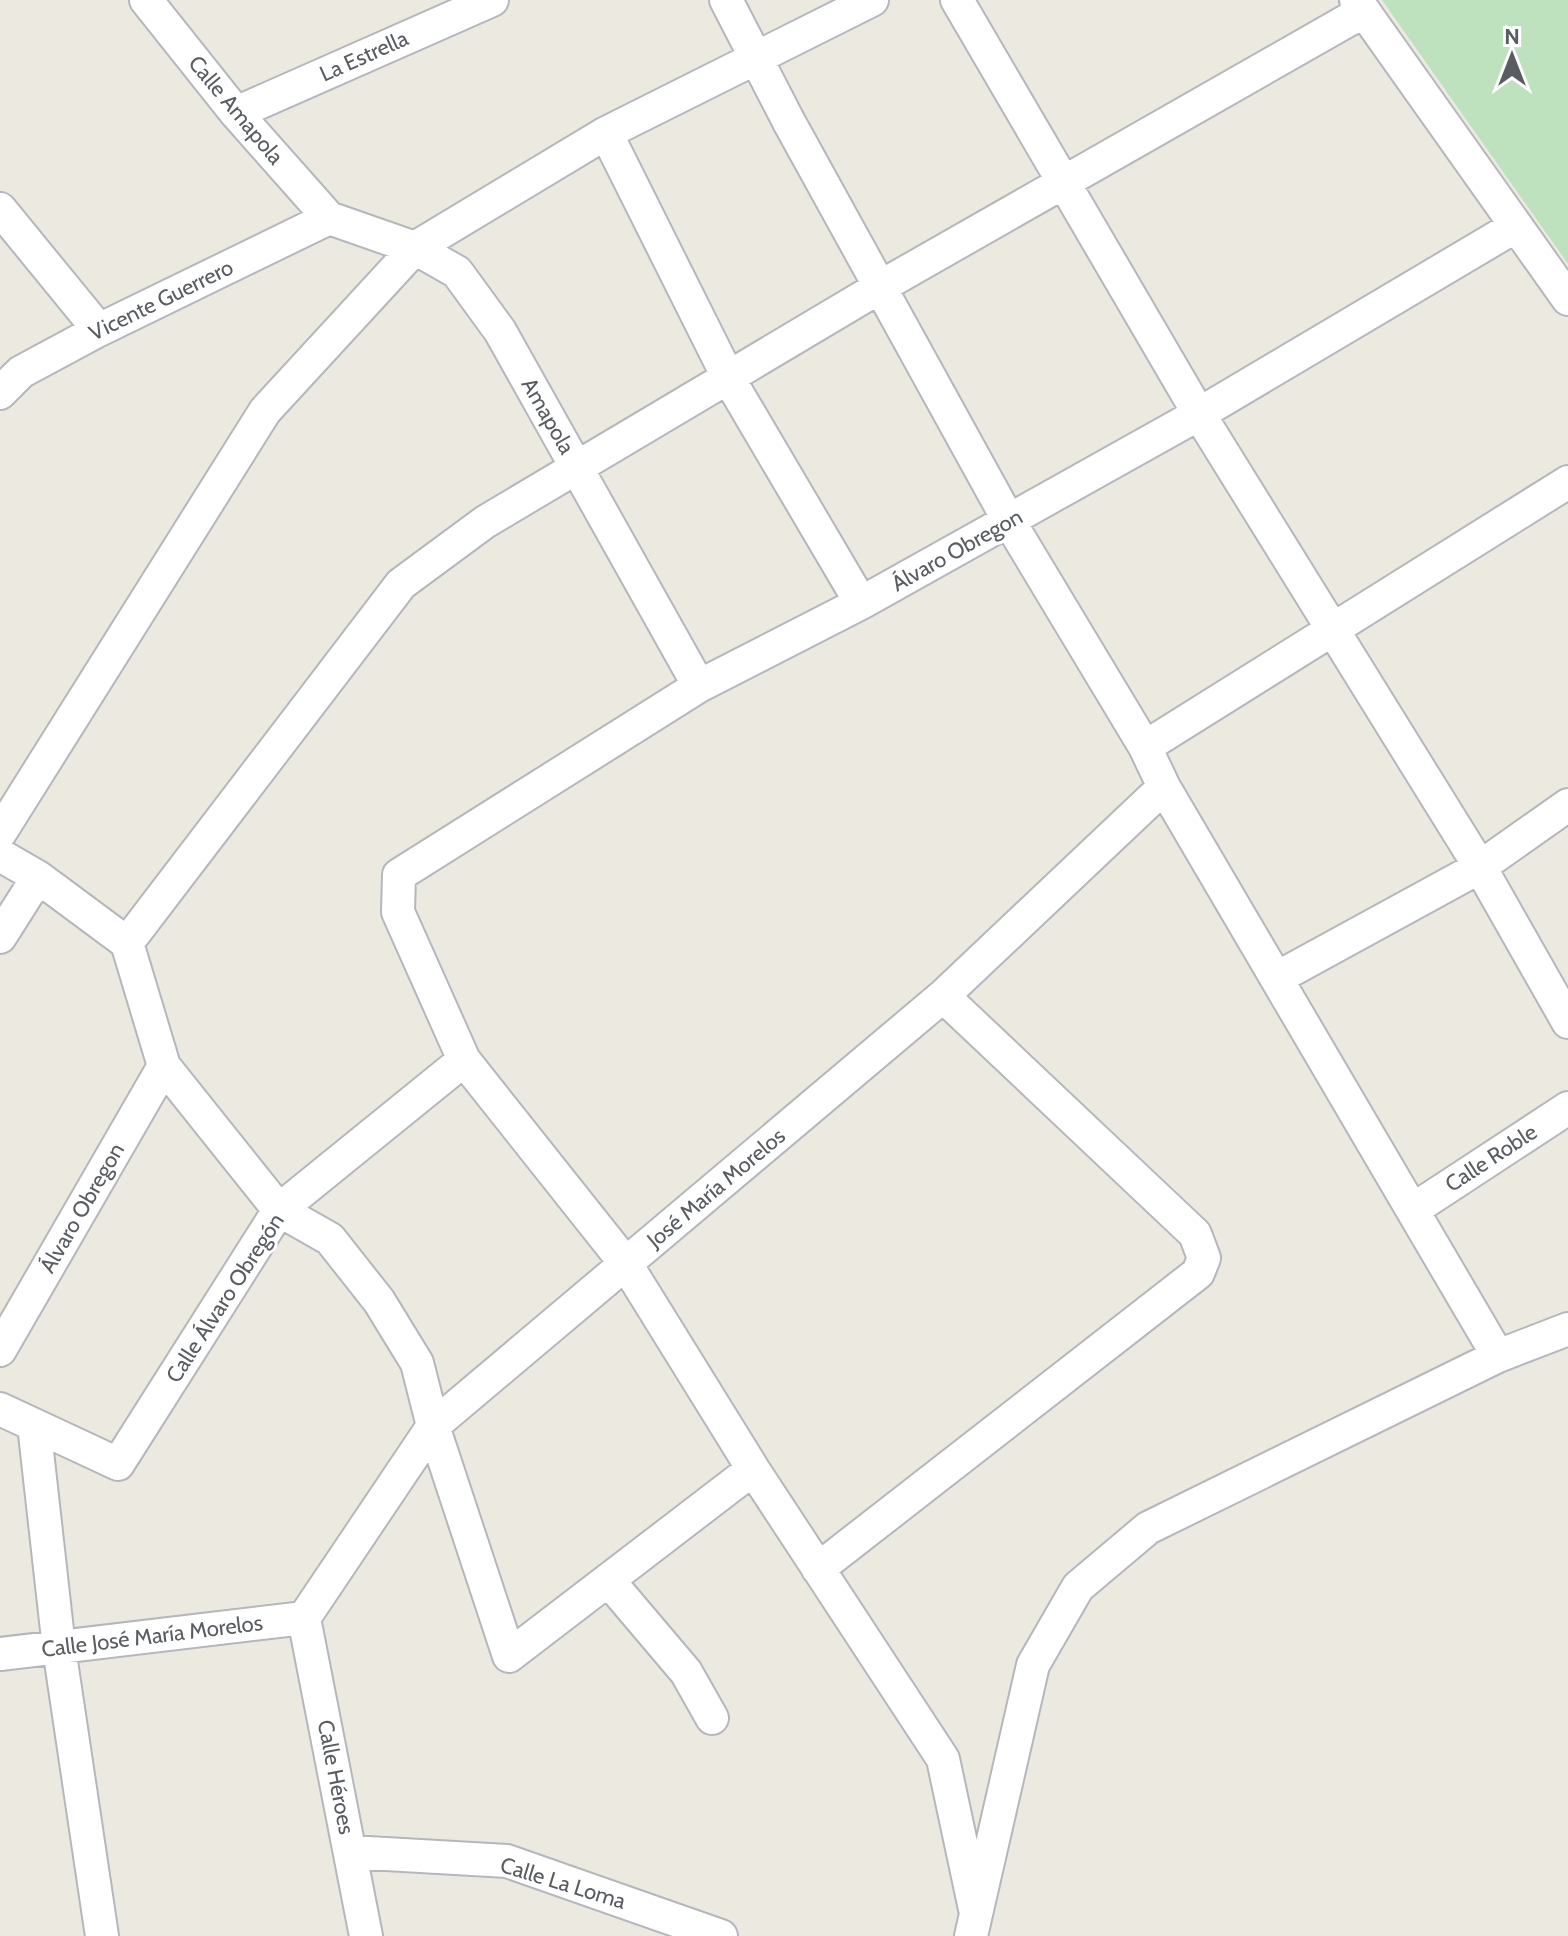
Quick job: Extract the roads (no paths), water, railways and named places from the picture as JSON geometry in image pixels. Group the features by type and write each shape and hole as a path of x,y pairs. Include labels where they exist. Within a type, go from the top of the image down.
{"street":[{"name":"Calle Amapola","path":"146,0 236,113 329,218"},
{"path":"726,0 1009,521 1145,747 1164,787 1498,1356"},
{"path":"0,833 265,411 415,248 606,133 872,0"},
{"path":"957,0 1199,414 1480,867 1568,1022"},
{"name":"La Estrella","path":"236,113 486,1"},
{"path":"127,943 401,584 485,522 1360,5 1568,299"},
{"path":"606,133 729,379 861,603"},
{"path":"0,209 99,330"},
{"name":"Amapola","path":"329,218 415,248 457,272 500,331 699,686"},
{"name":"Vicente Guerrero","path":"0,393 21,372 99,330 329,218"},
{"name":"Álvaro Obregon","path":"464,1060 398,912 399,875 699,686 861,603 1009,521 1199,414 1516,226"},
{"path":"1145,747 1568,482"},
{"name":"José María Morelos","path":"304,1618 433,1426 943,996 1164,787"},
{"path":"1277,978 1480,867 1568,805"},
{"path":"0,855 38,877 127,943 164,1066 279,1210 330,1239 379,1301 417,1363 433,1426 509,1656 753,1469"},
{"path":"0,937 38,877"},
{"path":"818,1569 1198,1273 1204,1258 1195,1234 943,996"},
{"path":"464,1060 626,1264 753,1469 943,1759 973,1922"},
{"name":"Calle Álvaro Obregón","path":"34,1425 118,1464 279,1210 464,1060"},
{"name":"Álvaro Obregon","path":"0,1350 164,1066"},
{"name":"Calle Roble","path":"1414,1209 1568,1108"},
{"path":"973,1922 1033,1665 1078,1587 1148,1528 1498,1356 1568,1329"},
{"path":"0,1409 34,1425 59,1648 102,1936"},
{"path":"608,1580 686,1672 712,1718"},
{"name":"Calle José María Morelos","path":"0,1654 304,1618"},
{"name":"Calle Héroes","path":"304,1618 366,1936"},
{"name":"Calle La Loma","path":"351,1852 507,1861 721,1936"}]}
